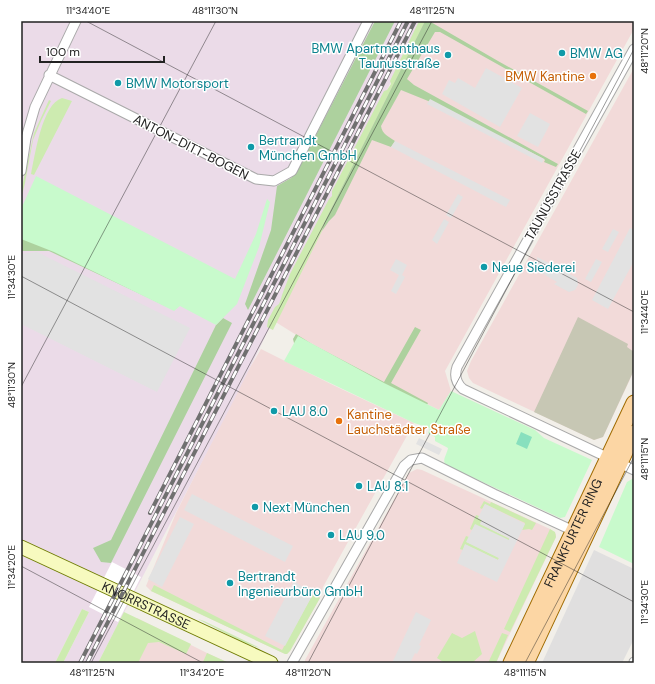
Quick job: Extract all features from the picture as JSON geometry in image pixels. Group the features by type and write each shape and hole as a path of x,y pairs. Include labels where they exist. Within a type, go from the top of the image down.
{"main road":[{"name":"FRANKFURTER RING","path":"511,663 579,534 614,461 634,402"},
{"name":"FRANKFURTER RING","path":"614,461 634,432"},
{"name":"FRANKFURTER RING","path":"526,663 579,534"}],"street":[{"path":"21,171 28,129 35,107 76,21"},
{"name":"ANTON-DITT-BOGEN","path":"50,75 256,179 274,181 292,171 368,21"},
{"name":"TAUNUSSTRASSE","path":"614,461 463,389 456,380 455,372 634,49"},
{"path":"292,663 404,466 411,460 422,458 579,534"},
{"path":"614,461 634,470"},
{"name":"KNORRSTRASSE","path":"21,547 271,663"}],"shaded area":[{"path":"21,21 421,21 234,400 98,663 63,663 89,612 82,609 55,663 21,663"},
{"path":"424,21 634,21 634,29 445,371 451,391 439,410 384,383 298,336 274,321"},
{"path":"486,68 522,88 500,127 442,94 449,80 455,83 458,78 475,88"},
{"path":"634,68 634,371 603,437 594,440 473,383 469,378 467,371 471,361"},
{"path":"430,99 544,159 542,163 427,104"},
{"path":"530,113 550,124 538,147 517,136"},
{"path":"395,141 510,200 506,207 391,147"},
{"path":"458,194 463,197 451,218 446,215"},
{"path":"444,219 449,222 437,244 432,240"},
{"path":"630,228 634,230 634,261 608,309 592,300"},
{"path":"613,229 619,232 608,252 602,249"},
{"path":"37,252 190,328 157,392 21,324 21,254"},
{"path":"537,257 577,278 578,285 575,290 569,292 554,284 557,282 535,269 538,264"},
{"path":"396,259 407,265 402,275 405,277 396,294 391,291 399,275 390,270"},
{"path":"596,259 602,262 591,282 585,279"},
{"path":"578,317 628,344 627,347 634,352 634,370 603,437 594,440 534,412"},
{"path":"261,349 414,423 323,587 320,598 287,654 151,591 146,586 176,513 245,376"},
{"path":"419,438 442,449 439,455 416,444"},
{"path":"417,469 550,529 556,534 556,537 496,663 305,663 305,660 409,473"},
{"path":"192,494 293,546 285,562 184,510"},
{"path":"485,504 525,524 497,582 457,563 465,544 498,560 499,558 466,542 475,524 509,540 509,538 480,524 482,520 478,518"},
{"path":"180,517 194,524 162,587 148,579"},
{"path":"594,550 634,569 634,639 622,663 542,663"},
{"path":"294,581 313,594 285,646 265,636"},
{"path":"416,612 431,620 419,645 421,646 417,654 415,653 410,663 392,663"},
{"path":"137,618 207,653 229,663 114,663"}],"green space":[{"path":"375,21 395,21 248,310 245,304 271,230 277,186 291,178 299,168"},
{"path":"419,21 425,21 324,223 322,231 273,330 267,327 268,320 275,307 279,304 290,274 329,199 332,196 332,191 384,91 387,90 391,84 390,81"},
{"path":"425,21 429,21 588,111 586,114 440,32 435,32 407,79 414,85 558,164 556,167 544,162 544,159 438,105 401,90 381,126 384,133 395,141 391,147 372,140 335,215 322,231 324,223"},
{"path":"62,98 72,101 34,175 31,174 37,143 44,120 55,102"},
{"path":"49,100 51,101 33,140 21,199 21,191 34,133"},
{"path":"36,176 235,279 256,234 267,199 270,202 259,247 237,304 216,325 180,306 174,311 54,252 21,239 21,209"},
{"path":"21,227 174,310 49,251 21,251"},
{"path":"223,318 232,323 111,563 101,562 93,548 111,540 216,325"},
{"path":"415,327 421,330 391,383 428,403 425,409 294,343 293,339 296,334 384,382"},
{"path":"298,336 384,383 439,410 451,391 535,430 544,438 592,460 565,517 560,518 448,466 444,460 448,448 435,441 435,437 428,433 430,428 414,423 284,361"},
{"path":"521,432 532,437 527,449 516,444"},
{"path":"634,478 634,564 599,547 627,482"},
{"path":"484,501 490,504 491,502 536,523 532,530 522,530 525,523 485,504 482,509 480,508"},
{"path":"476,515 482,520 480,524 510,539 509,541 475,525 472,530 470,529"},
{"path":"550,529 555,532 556,537 510,632 504,629"},
{"path":"466,536 469,537 467,542 499,558 498,560 466,545 463,550 460,549"},
{"path":"154,585 282,650 313,594 320,598 290,651 285,654 151,591"},
{"path":"82,609 89,612 63,663 55,663"},
{"path":"124,612 191,644 186,654 159,642 148,643 138,663 98,663"},
{"path":"198,619 204,621 260,648 244,643"},
{"path":"475,631 482,654 472,663 445,663 437,658 452,633 462,638"},
{"path":"502,633 508,635 496,663 488,663"},
{"path":"207,653 229,663 205,663 203,662"}],"pier":[{"path":"112,562 141,577 118,622 89,607"}],"railway":[{"path":"150,513 401,21"},
{"path":"80,663 408,21"},
{"path":"87,663 415,21"}],"place":[{"name":"BMW AG","path":"562,53"},
{"name":"BMW Apartmenthaus Taunusstraße","path":"448,55"},
{"name":"BMW Kantine","path":"593,76"},
{"name":"BMW Motorsport","path":"118,83"},
{"name":"Bertrandt München GmbH","path":"251,147"},
{"name":"Neue Siederei","path":"484,267"},
{"name":"LAU 8.0","path":"274,411"},
{"name":"Kantine Lauchstädter Straße","path":"339,421"},
{"name":"LAU 8.1","path":"359,486"},
{"name":"Next München","path":"255,507"},
{"name":"LAU 9.0","path":"331,535"},
{"name":"Bertrandt Ingenieurbüro GmbH","path":"230,583"}]}
